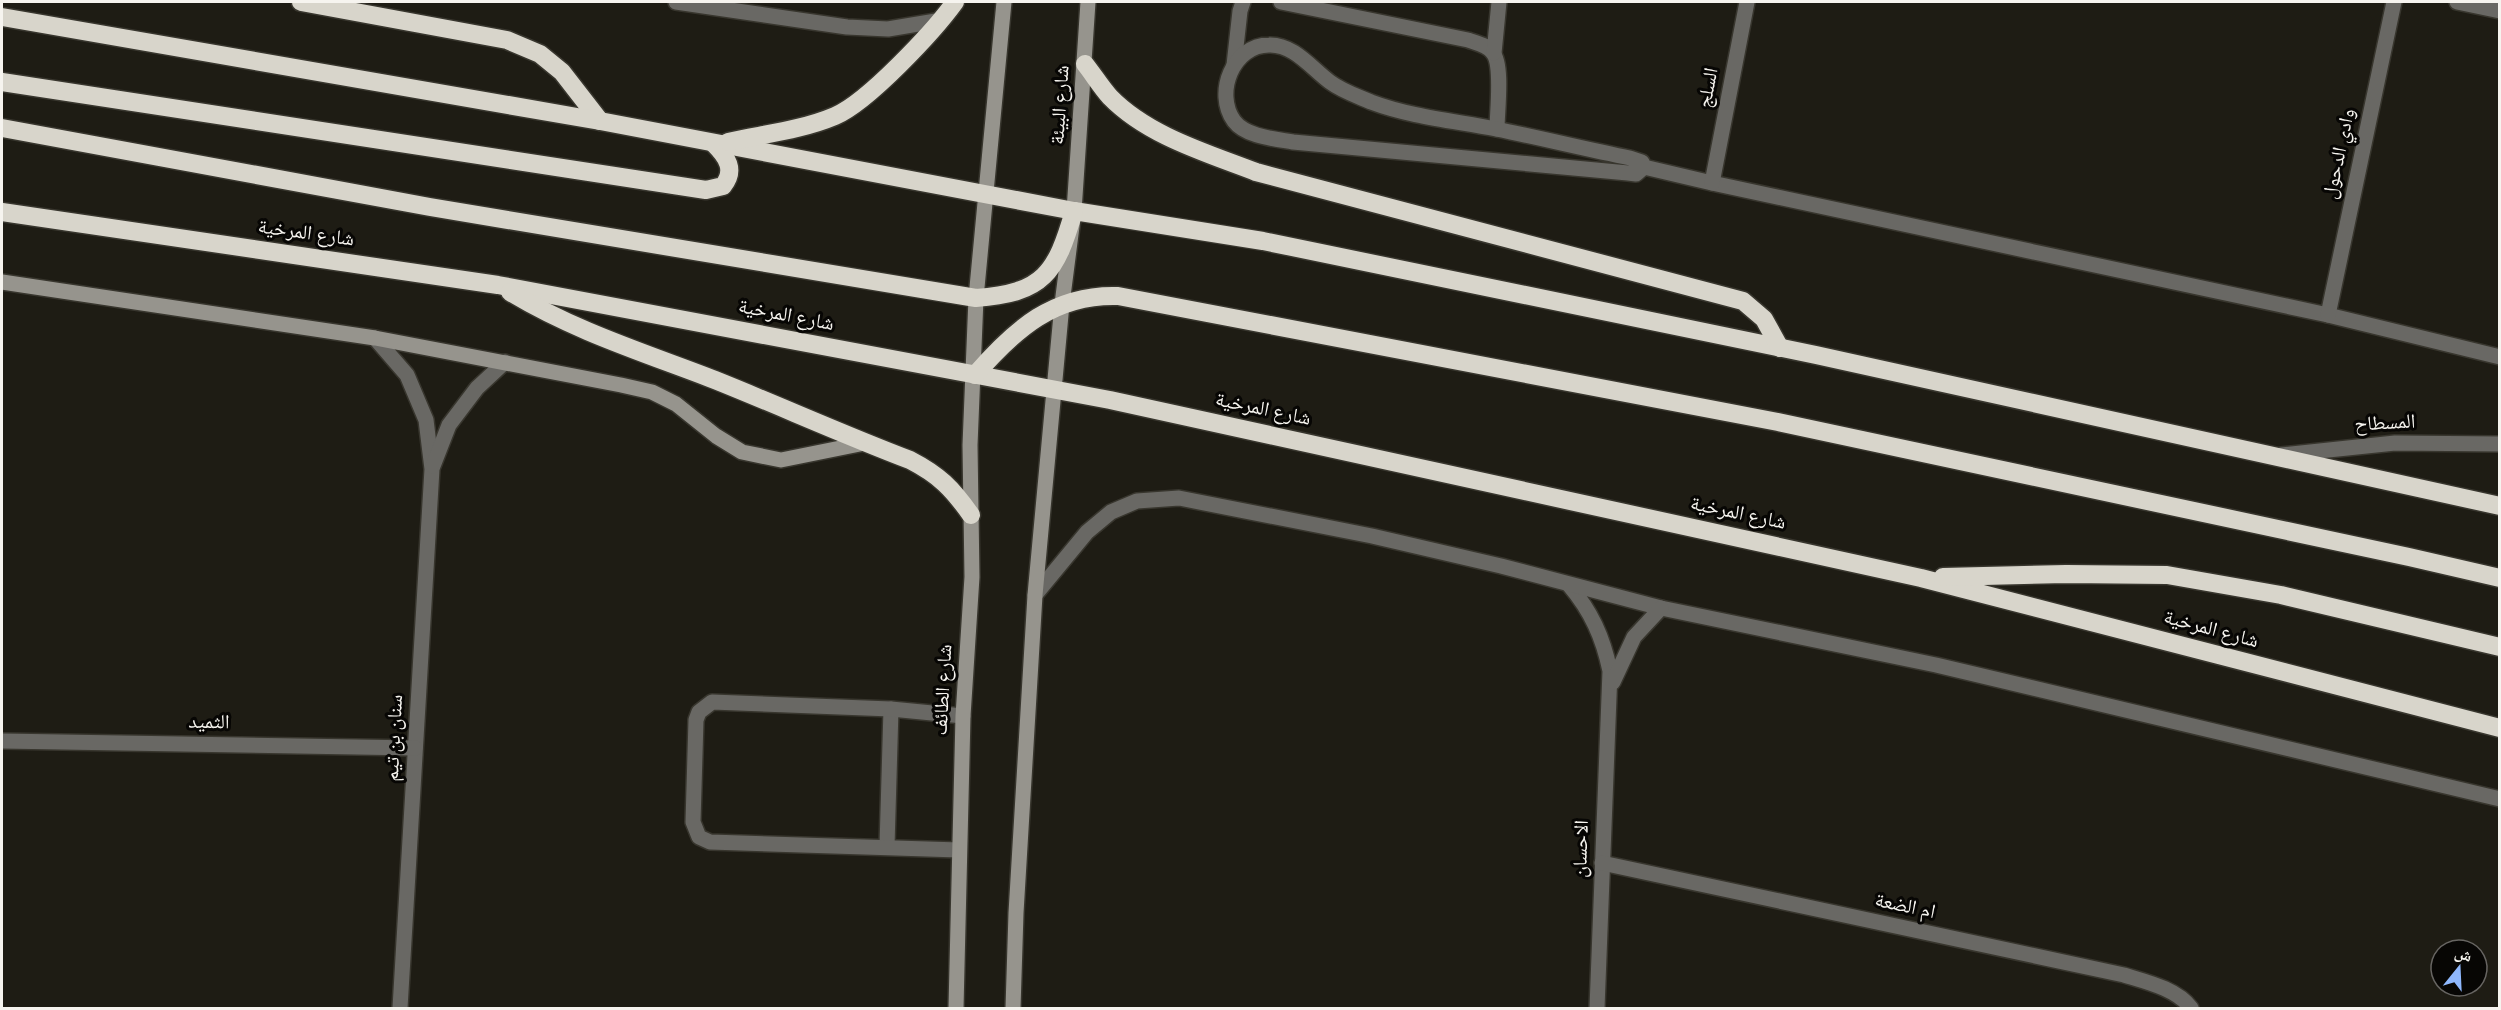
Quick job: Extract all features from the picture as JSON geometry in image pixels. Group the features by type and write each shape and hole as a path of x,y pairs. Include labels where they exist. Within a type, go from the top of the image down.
{"highway":[{"path":"302,2 507,40 540,54 562,72 600,121"},
{"path":"714,144 810,125 838,115 872,90 942,20 955,2"},
{"path":"2,17 600,121 1074,211 1263,241 1780,348 2499,506"},
{"path":"1085,64 1109,96 1124,109 1175,140 1204,152 1256,172 1743,302 1764,319 1780,348"},
{"path":"2,82 706,190 715,190 729,179 730,170 725,155 714,144"},
{"path":"2,128 430,207 976,298 1006,296 1038,282 1058,260 1074,211"},
{"name":"شارع المرخية","path":"2,212 498,285 1054,389 1921,578 2499,728"},
{"path":"498,285 540,311 574,326 910,460 949,485 971,515"},
{"path":"975,375 1004,343 1062,303 1093,295 1118,296 1461,360 2019,473 2499,578"},
{"path":"1921,578 2066,574 2167,576 2281,595 2499,647"}],"street":[{"path":"676,2 847,27 888,29 942,20"},
{"path":"985,194 995,113 1004,2"},
{"name":"شارع البيئة","path":"1054,389 1074,211 1088,2"},
{"path":"1243,2 1234,65 1227,80 1226,93 1234,121 1244,129 1265,137 1293,142 1636,174 1644,167"},
{"path":"1281,2 1468,40 1494,53"},
{"path":"1497,129 1498,66 1494,53 1499,2"},
{"name":"السلج","path":"1712,183 1747,2"},
{"name":"وادي الدحول","path":"2328,315 2394,2"},
{"path":"2457,2 2499,11"},
{"path":"1234,65 1254,49 1269,45 1285,48 1311,64 1329,81 1374,103 1409,113 1497,129 1638,160 1644,167"},
{"path":"1644,167 2328,315 2499,357"},
{"name":"شارع الطائف","path":"956,1008 963,716 972,577 970,445 975,375 976,298 985,194"},
{"path":"2,282 375,338 652,392 676,404 716,436 742,452 781,460 865,443"},
{"name":"سنان بن تيم","path":"375,338 407,375 426,420 432,469 400,1008"},
{"name":"سنان بن تيم","path":"432,469 449,425 477,388 505,362"},
{"path":"1013,1008 1016,914 1035,595 1054,389"},
{"name":"المسطاح","path":"2273,456 2395,443 2499,444"},
{"path":"1035,595 1087,532 1111,512 1137,501 1179,498 1372,536 1501,566 1661,608 1936,665 2498,800"},
{"name":"الاحسان","path":"1569,584 1592,615 1600,633 1610,671 1597,1008"},
{"name":"الاحسان","path":"1610,691 1616,672 1634,637 1661,608"},
{"path":"959,850 710,842 699,837 693,822 696,720 699,712 712,702 891,709 963,716"},
{"path":"887,846 891,709"},
{"name":"الثميد","path":"2,741 415,748"},
{"name":"ام الضعة","path":"1602,863 2124,975 2159,986 2186,1001 2191,1008"}]}
